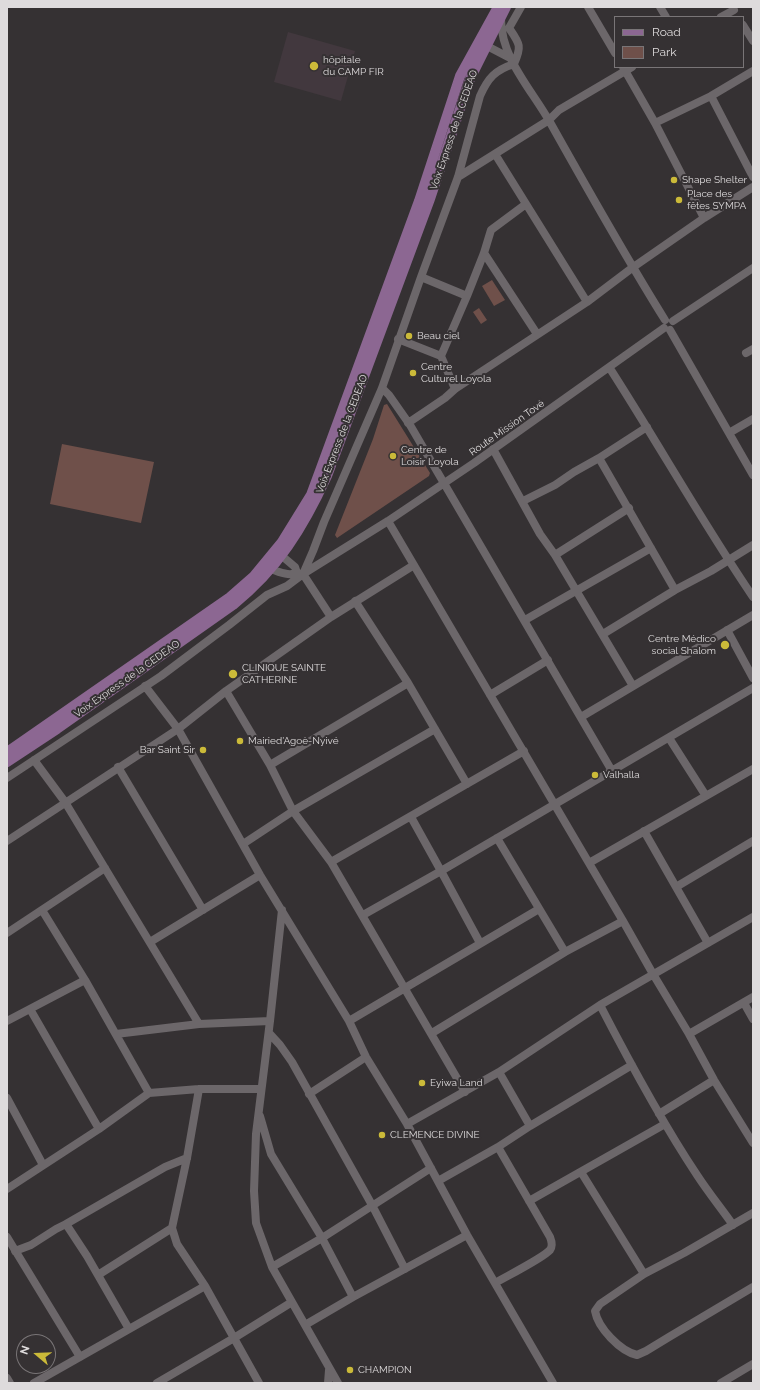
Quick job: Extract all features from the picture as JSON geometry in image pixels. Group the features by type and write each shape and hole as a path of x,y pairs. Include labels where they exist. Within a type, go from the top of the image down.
{"main road":[{"path":"7,752 89,701 230,597 267,567 310,495 465,78 491,28 498,7"},
{"name":"Voix Express de la CEDEAO","path":"267,567 282,556 293,541 308,515 327,476 430,199 465,78 487,46 491,28 501,19 506,7"},
{"name":"Voix Express de la CEDEAO","path":"7,762 57,729 89,701"}],"street":[{"path":"267,567 292,575 300,573 314,551 324,522 382,388 398,339 458,177 480,96 485,85 492,76 519,54 520,45 509,28 521,7"},
{"path":"588,7 614,51"},
{"path":"660,7 665,16"},
{"path":"723,16 735,11"},
{"path":"501,19 501,30 512,61 549,120 632,268 753,475"},
{"path":"744,27 753,41"},
{"path":"487,46 512,61"},
{"path":"458,177 549,120 560,110 627,68 704,218"},
{"path":"655,123 710,96 753,71"},
{"path":"710,96 753,177"},
{"path":"495,154 587,302"},
{"path":"408,423 445,398 455,389 587,302 632,268 704,218 753,187"},
{"path":"441,356 467,296 484,253 491,230 526,204"},
{"path":"484,253 537,334"},
{"path":"666,326 674,327 673,321 753,268"},
{"path":"421,277 467,296"},
{"name":"Route Mission Tové","path":"7,778 146,686 223,630 267,595 287,586 300,573 388,521 494,450 666,326"},
{"path":"398,339 441,356 455,389"},
{"path":"609,367 647,426 728,561 753,597"},
{"path":"382,388 390,395 408,423 525,620 612,771"},
{"path":"729,433 753,419"},
{"path":"523,501 555,485 647,426"},
{"path":"494,450 540,534 578,590 633,686"},
{"path":"599,458 675,590"},
{"path":"555,554 629,508"},
{"path":"388,521 590,863 714,1080 752,1140"},
{"path":"603,634 753,545"},
{"path":"525,620 651,548"},
{"path":"282,556 300,573 331,617"},
{"path":"7,841 178,729 226,691 331,617 414,565"},
{"path":"356,601 408,683 467,784"},
{"path":"581,717 753,615"},
{"path":"727,630 753,678"},
{"path":"490,695 548,660"},
{"path":"270,764 408,683"},
{"path":"146,686 178,729 260,875 349,1021 366,1057 407,1124 467,1235 553,1383"},
{"path":"363,915 442,871 753,688"},
{"path":"226,691 270,764 293,811 331,862 406,988 465,1092"},
{"path":"243,844 293,811 435,729"},
{"path":"669,738 706,796"},
{"path":"331,862 524,752"},
{"path":"34,760 65,802 199,1024"},
{"path":"118,767 203,910"},
{"path":"590,863 753,769"},
{"path":"411,817 442,871 480,944"},
{"path":"644,832 708,943"},
{"path":"497,838 565,952"},
{"path":"676,887 753,841"},
{"path":"7,933 105,868"},
{"path":"150,942 260,875"},
{"path":"349,1021 539,909"},
{"path":"42,910 85,980 149,1093"},
{"path":"282,910 269,1033 261,1089 256,1147 254,1191 256,1223 272,1267 329,1370 338,1383"},
{"path":"407,1124 499,1072 600,1005 753,917"},
{"path":"432,1033 565,952 623,921"},
{"path":"7,1021 85,980"},
{"path":"689,1034 753,997"},
{"path":"744,1003 753,1019"},
{"path":"600,1005 632,1066 697,1176 733,1225"},
{"path":"30,1010 99,1129"},
{"path":"116,1034 199,1024 270,1021"},
{"path":"269,1033 288,1056 372,1205 405,1269"},
{"path":"309,1094 366,1057"},
{"path":"438,1181 498,1147 530,1126 632,1066"},
{"path":"499,1072 530,1126"},
{"path":"660,1114 714,1080"},
{"path":"7,1189 99,1129 149,1093 200,1089 261,1089"},
{"path":"200,1089 172,1228 178,1244 205,1286 259,1383"},
{"path":"8,1103 43,1165"},
{"path":"259,1112 271,1154 322,1238 353,1297"},
{"path":"529,1201 666,1124"},
{"path":"256,1147 268,1147"},
{"path":"495,1283 549,1251 552,1242 498,1147"},
{"path":"15,1251 31,1245 56,1229 165,1167 187,1158"},
{"path":"272,1267 322,1238 431,1168"},
{"path":"581,1172 644,1274"},
{"path":"753,1213 684,1253 644,1274 600,1304 595,1311 596,1316 612,1339 626,1351 637,1355 646,1352 753,1288"},
{"path":"66,1224 98,1275 129,1329"},
{"path":"98,1275 172,1228"},
{"path":"305,1325 467,1235"},
{"path":"7,1237 80,1357"},
{"path":"34,1383 205,1286"},
{"path":"157,1383 292,1302"},
{"path":"721,1383 753,1364"},
{"path":"328,1383 329,1370"},
{"path":"7,1378 10,1383"}],"shaded area":[{"name":"hôpitale du CAMP FIR","path":"288,32 355,51 341,101 274,82"}],"green space":[{"path":"492,280 505,300 494,306 482,286"},
{"path":"479,308 487,320 481,324 473,312"},
{"name":"Centre de Loisir Loyola","path":"387,404 430,473 429,476 337,538 335,535 373,439 384,405"},
{"path":"62,444 154,462 141,523 50,504"}],"place":[{"name":"hôpitale du CAMP FIR","path":"314,66"},
{"name":"Shape Shelter","path":"674,180"},
{"name":"Place des fêtes SYMPA","path":"679,200"},
{"name":"Beau ciel","path":"409,336"},
{"name":"Centre Culturel Loyola","path":"413,373"},
{"name":"Centre de Loisir Loyola","path":"393,456"},
{"name":"Centre Médico social Shalom","path":"725,645"},
{"name":"CLINIQUE SAINTE CATHERINE","path":"233,674"},
{"name":"Mairied'Agoè-Nyivé","path":"240,741"},
{"name":"Bar Saint Sir","path":"203,750"},
{"name":"Valhalla","path":"595,775"},
{"name":"Eyiwa Land","path":"422,1083"},
{"name":"CLEMENCE DIVINE","path":"382,1135"},
{"name":"CHAMPION","path":"350,1370"}]}
